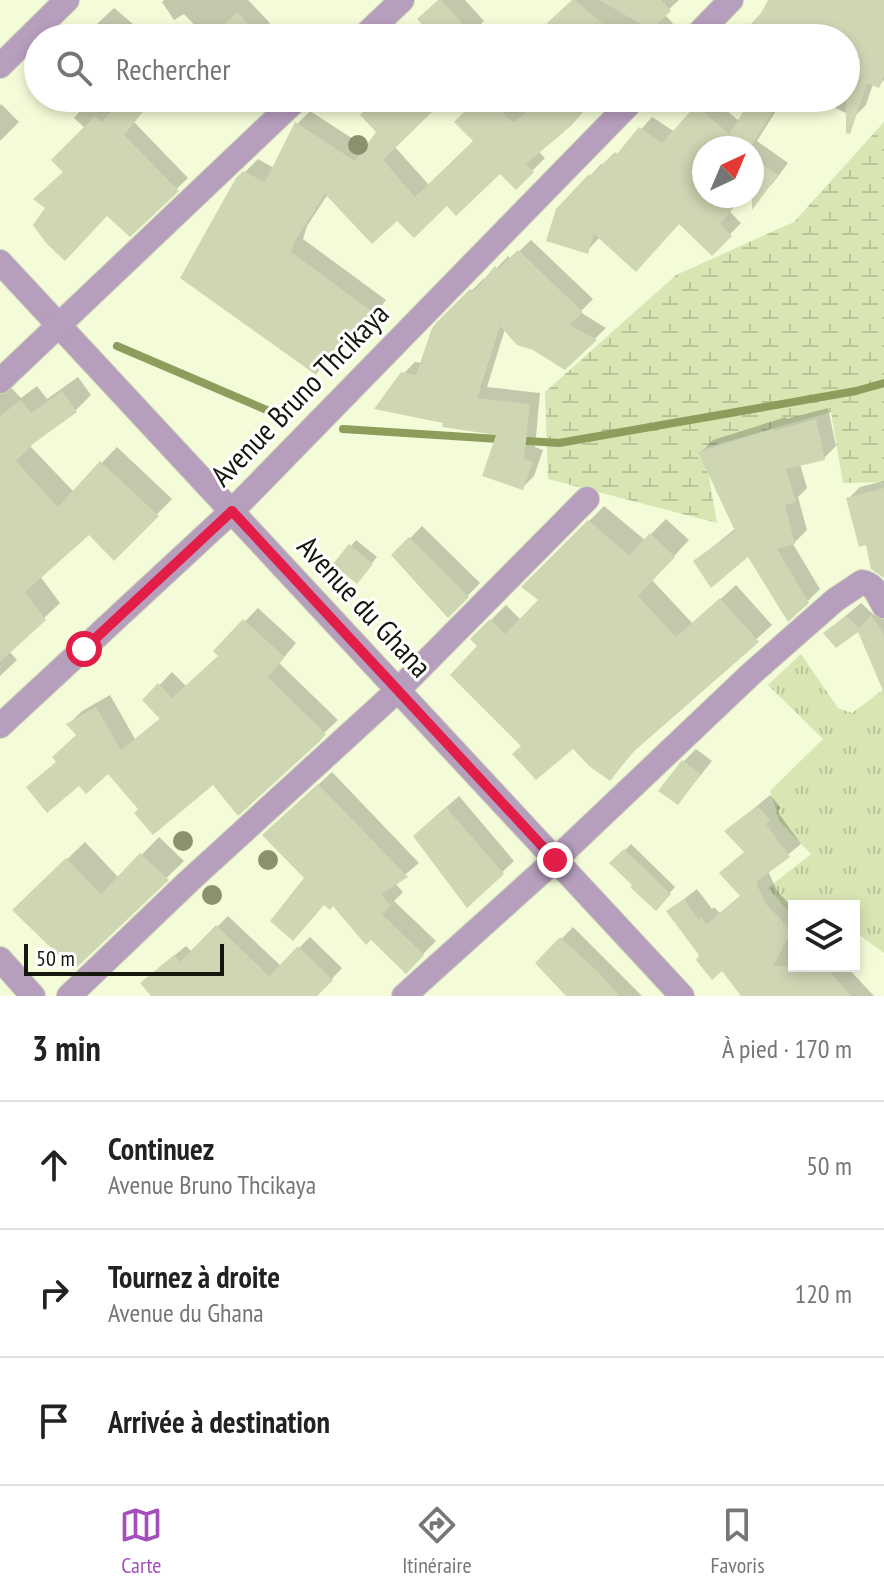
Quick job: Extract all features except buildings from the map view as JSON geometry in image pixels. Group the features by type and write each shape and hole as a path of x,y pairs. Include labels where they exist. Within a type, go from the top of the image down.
{"street":[{"path":"43,24 67,0"},
{"path":"377,24 402,0"},
{"path":"708,24 731,0"},
{"path":"0,66 24,42"},
{"path":"0,381 283,112"},
{"name":"Avenue Bruno Thcikaya","path":"0,726 232,511 621,112"},
{"name":"Avenue du Ghana","path":"0,262 682,996"},
{"path":"69,996 189,881 398,690 587,499"},
{"path":"404,996 835,600 862,582 869,583 884,606"},
{"path":"0,959 33,996"}],"green space":[{"path":"884,122 884,482 843,483 831,412 704,448 717,523 548,479 545,392 676,275 794,222"},
{"path":"801,654 838,708 852,713 884,689 884,953 860,935 860,900 788,900 788,911 768,888 811,854 779,821 770,791 823,739 768,685"}],"waterway":[{"path":"117,346 276,414"},
{"path":"343,429 559,443 856,391 884,383"}],"route":[{"path":"84,649 232,511 555,860"}]}
